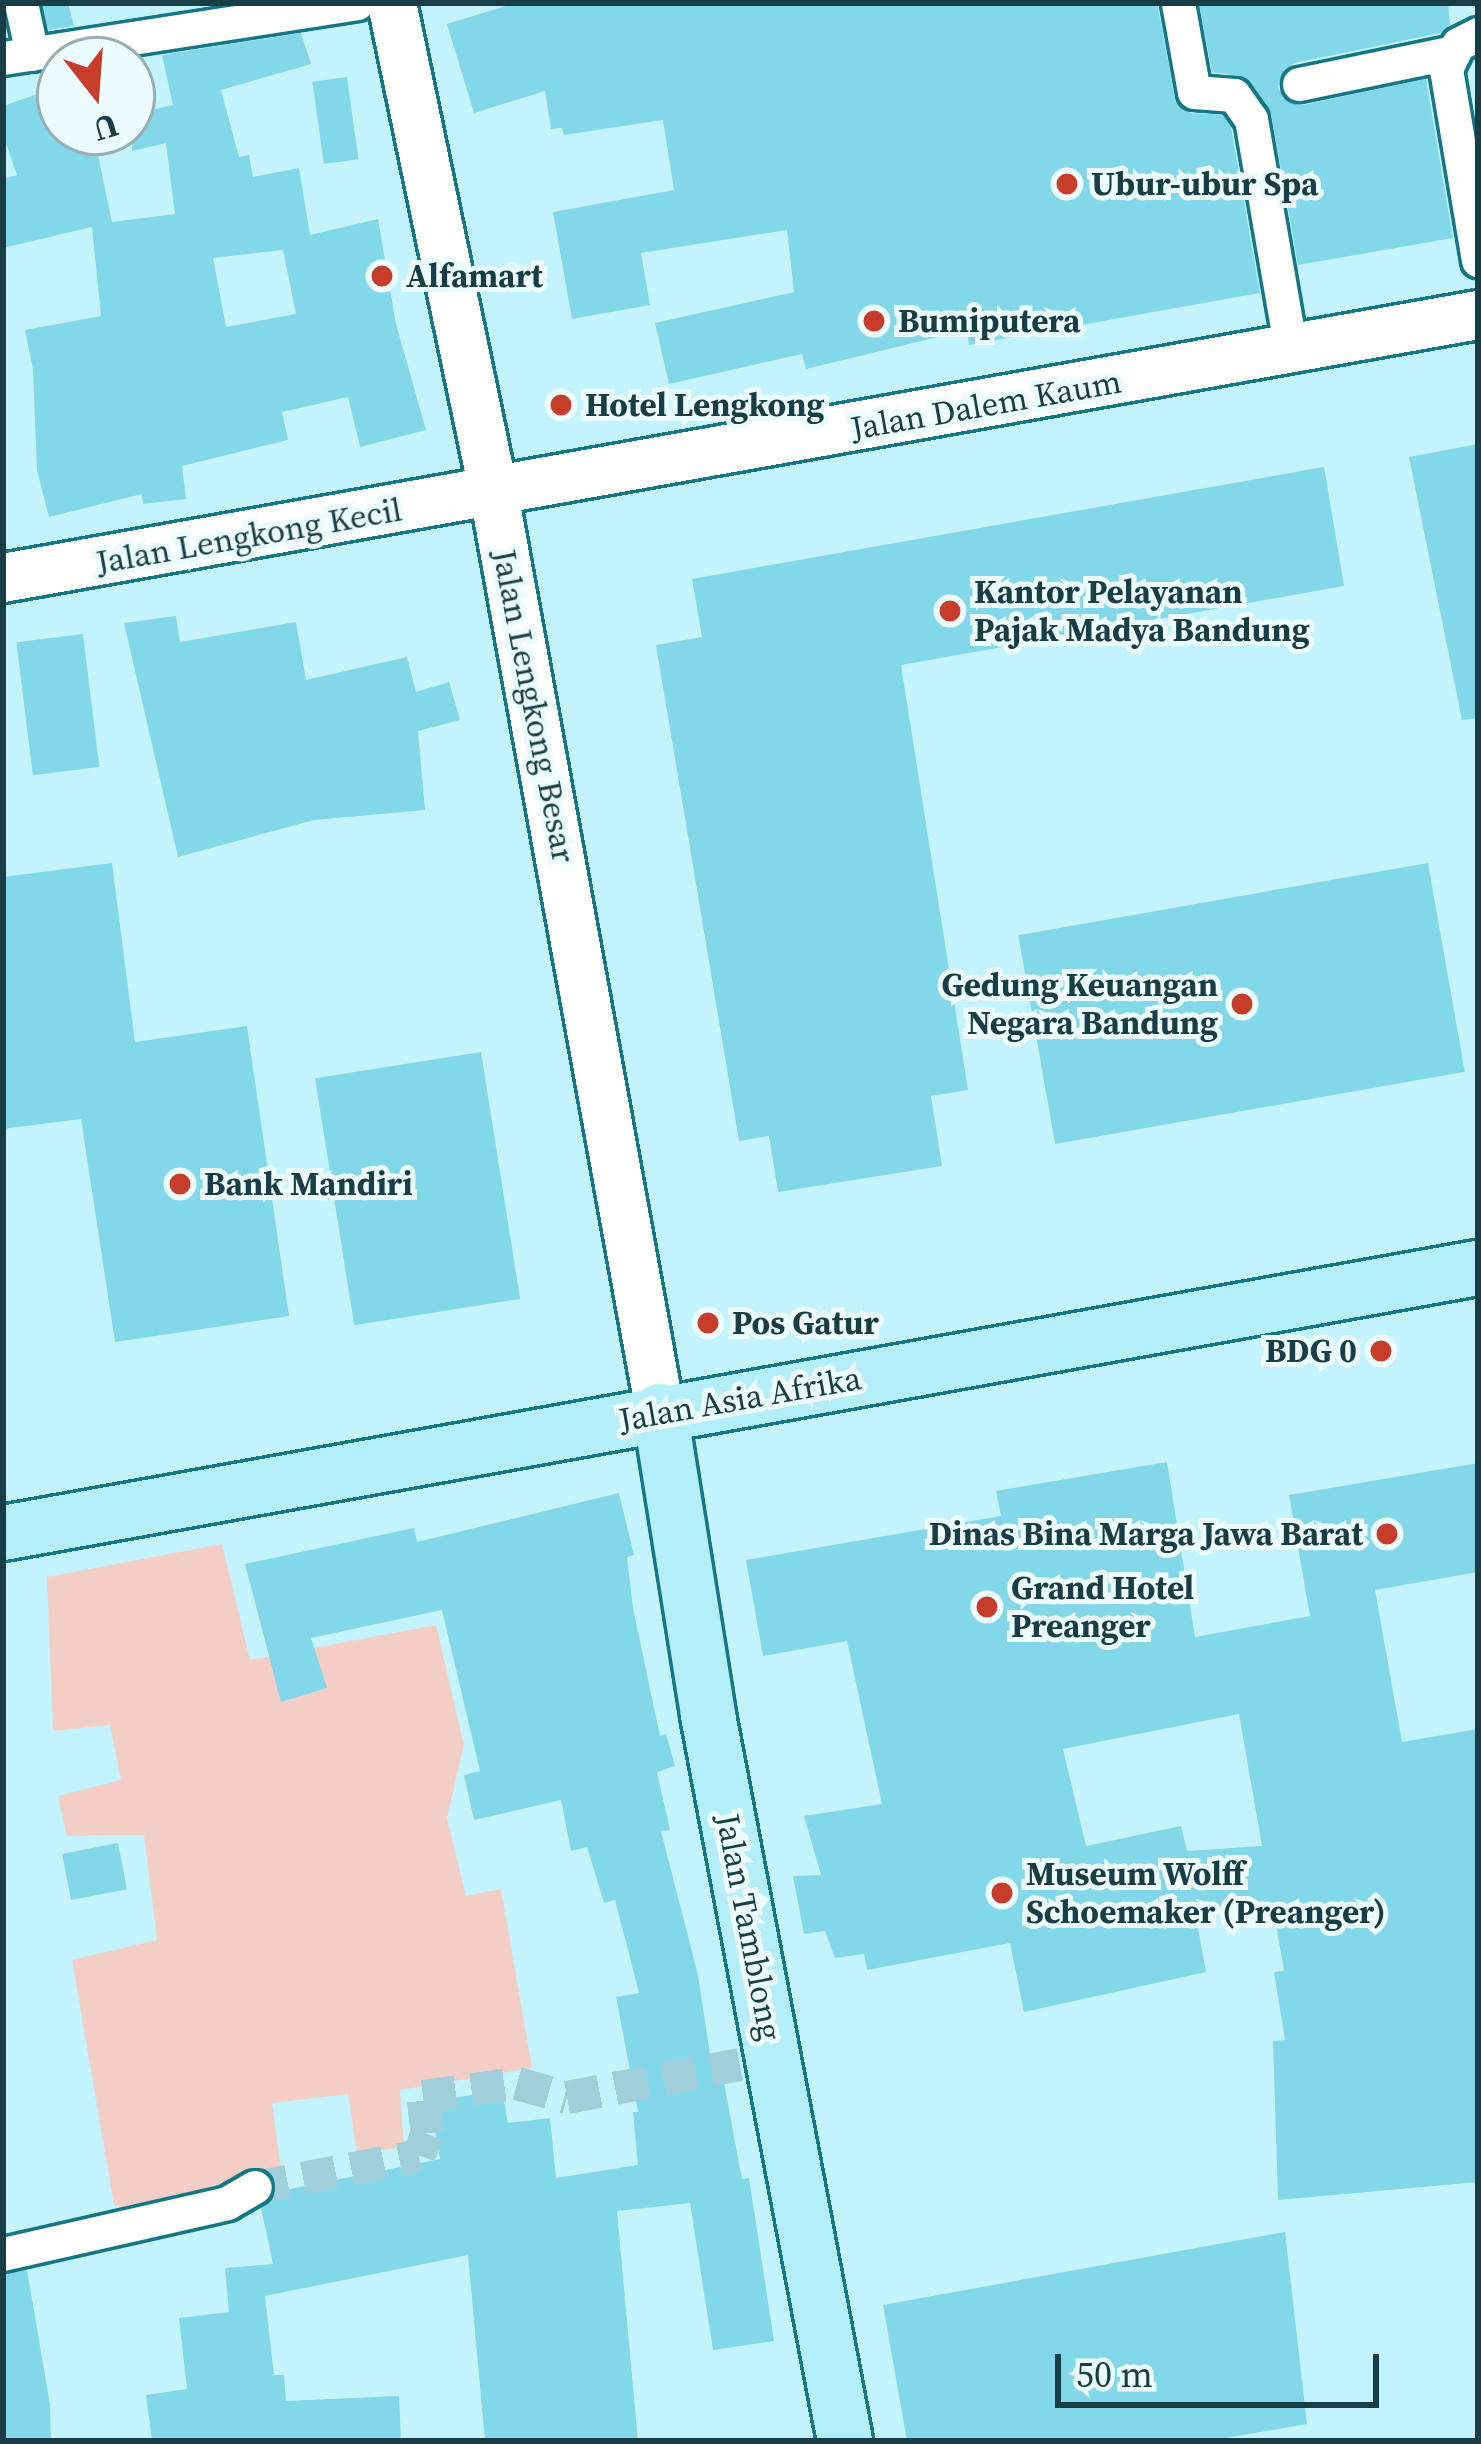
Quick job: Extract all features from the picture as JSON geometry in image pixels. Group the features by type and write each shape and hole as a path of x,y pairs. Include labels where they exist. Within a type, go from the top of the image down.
{"main road":[{"name":"Jalan Lengkong Besar","path":"392,3 494,494 660,1411"},
{"name":"Jalan Dalem Kaum","path":"494,494 1478,315"},
{"name":"Jalan Lengkong Kecil","path":"3,578 494,494"},
{"name":"Jalan Asia Afrika","path":"3,1533 660,1411 1478,1268"},
{"name":"Jalan Tamblong","path":"660,1411 757,2058 845,2441"}],"street":[{"path":"21,3 17,56 357,3"},
{"path":"1178,3 1194,92 1234,95 1251,119 1291,350"},
{"path":"1298,84 1466,43"},
{"path":"1466,43 1446,69 1478,260"},
{"path":"3,2254 227,2203 255,2187"}],"shaded area":[{"path":"222,1544 250,1660 436,1625 464,1745 447,1818 466,1896 501,1889 532,2068 400,2090 404,2147 357,2154 348,2094 272,2103 281,2169 254,2171 252,2208 140,2212 114,2205 72,1960 157,1940 144,1835 67,1836 58,1796 121,1780 110,1725 53,1731 47,1577"}],"building":[{"path":"42,3 68,3 74,26 48,30"},
{"path":"516,3 1157,3 1176,103 1191,113 1223,115 1231,127 1260,293 969,345 967,330 806,369 802,354 669,384 655,323 794,292 787,230 641,253 650,305 572,319 553,212 674,190 663,120 564,135 562,128 551,129 545,91 474,113 447,24"},
{"path":"1199,3 1448,3 1450,25 1440,33 1295,63 1284,69 1278,87 1284,99 1303,105 1426,79 1453,238 1298,265 1271,114 1245,77 1212,72"},
{"path":"301,33 311,64 221,90 239,157 249,155 253,177 299,168 310,235 378,219 396,324 426,430 360,447 348,397 282,412 288,440 182,466 186,499 143,504 142,494 49,517 37,470 33,370 25,330 101,316 92,227 3,248 3,179 17,175 3,135 3,106 36,94 36,156 98,156 112,222 175,214 166,143 156,145 156,109 173,105 162,55","holes":["283,250 296,314 226,327 213,258"]},
{"path":"347,77 359,159 324,164 312,82"},
{"path":"1478,444 1478,718 1462,720 1409,457"},
{"path":"1324,467 1344,586 901,665 968,1090 931,1096 942,1166 778,1192 769,1136 739,1141 656,645 702,637 692,579"},
{"path":"176,616 180,642 296,622 306,680 407,657 416,692 449,682 460,720 418,731 425,810 314,820 178,857 124,623"},
{"path":"83,634 99,767 33,775 16,642"},
{"name":"Bank Mandiri","path":"112,863 135,1042 247,1026 289,1316 115,1342 81,1119 3,1129 3,877"},
{"name":"Gedung Keuangan Negara Bandung","path":"1428,863 1465,1072 1055,1144 1018,935"},
{"path":"481,1052 520,1299 354,1325 315,1078"},
{"path":"1167,1462 1195,1637 1310,1616 1289,1495 1478,1463 1478,1572 1375,1590 1402,1742 1478,1729 1478,2182 1278,2200 1273,2041 1285,2040 1274,1972 1284,1971 1273,1907 1195,1911 1206,1972 1024,2012 1010,1943 867,1970 864,1954 835,1958 825,1931 804,1934 793,1876 821,1875 804,1816 882,1804 847,1641 763,1656 746,1560 1001,1516 996,1491","holes":["1239,1714 1262,1846 1187,1851 1181,1826 1086,1846 1063,1749"]},
{"path":"619,1493 634,1555 627,1557 633,1608 660,1736 666,1734 675,1766 657,1772 670,1830 661,1831 698,1975 713,2074 722,2072 742,2179 749,2178 774,2341 713,2350 690,2203 617,2211 638,2441 485,2441 468,2255 265,2296 274,2375 284,2375 286,2401 399,2396 401,2441 152,2441 146,2395 187,2389 179,2318 229,2312 225,2268 273,2264 261,2208 275,2192 440,2159 430,2102 502,2090 508,2123 550,2118 556,2178 638,2165 633,2112 638,2112 616,1997 639,1993 615,1900 604,1903 587,1847 571,1851 561,1800 474,1820 464,1775 480,1771 442,1610 311,1638 327,1688 281,1702 245,1564 414,1528 417,1542"},
{"path":"118,1843 127,1889 71,1900 62,1854"},
{"path":"1285,2232 1307,2424 1209,2441 907,2441 883,2305"},
{"path":"27,2270 50,2405 51,2441 3,2441 3,2274"}],"tunnel":[{"path":"255,2187 419,2155 427,2133 423,2096 517,2083 567,2097 740,2064"}],"place":[{"name":"Ubur-ubur Spa","path":"1067,184"},
{"name":"Alfamart","path":"382,276"},
{"name":"Bumiputera","path":"874,321"},
{"name":"Hotel Lengkong","path":"561,405"},
{"name":"Kantor Pelayanan Pajak Madya Bandung","path":"950,611"},
{"name":"Gedung Keuangan Negara Bandung","path":"1242,1004"},
{"name":"Bank Mandiri","path":"180,1184"},
{"name":"Pos Gatur","path":"708,1323"},
{"name":"BDG 0","path":"1381,1351"},
{"name":"Dinas Bina Marga Jawa Barat","path":"1387,1534"},
{"name":"Grand Hotel Preanger","path":"987,1607"},
{"name":"Museum Wolff Schoemaker (Preanger)","path":"1002,1893"}]}
